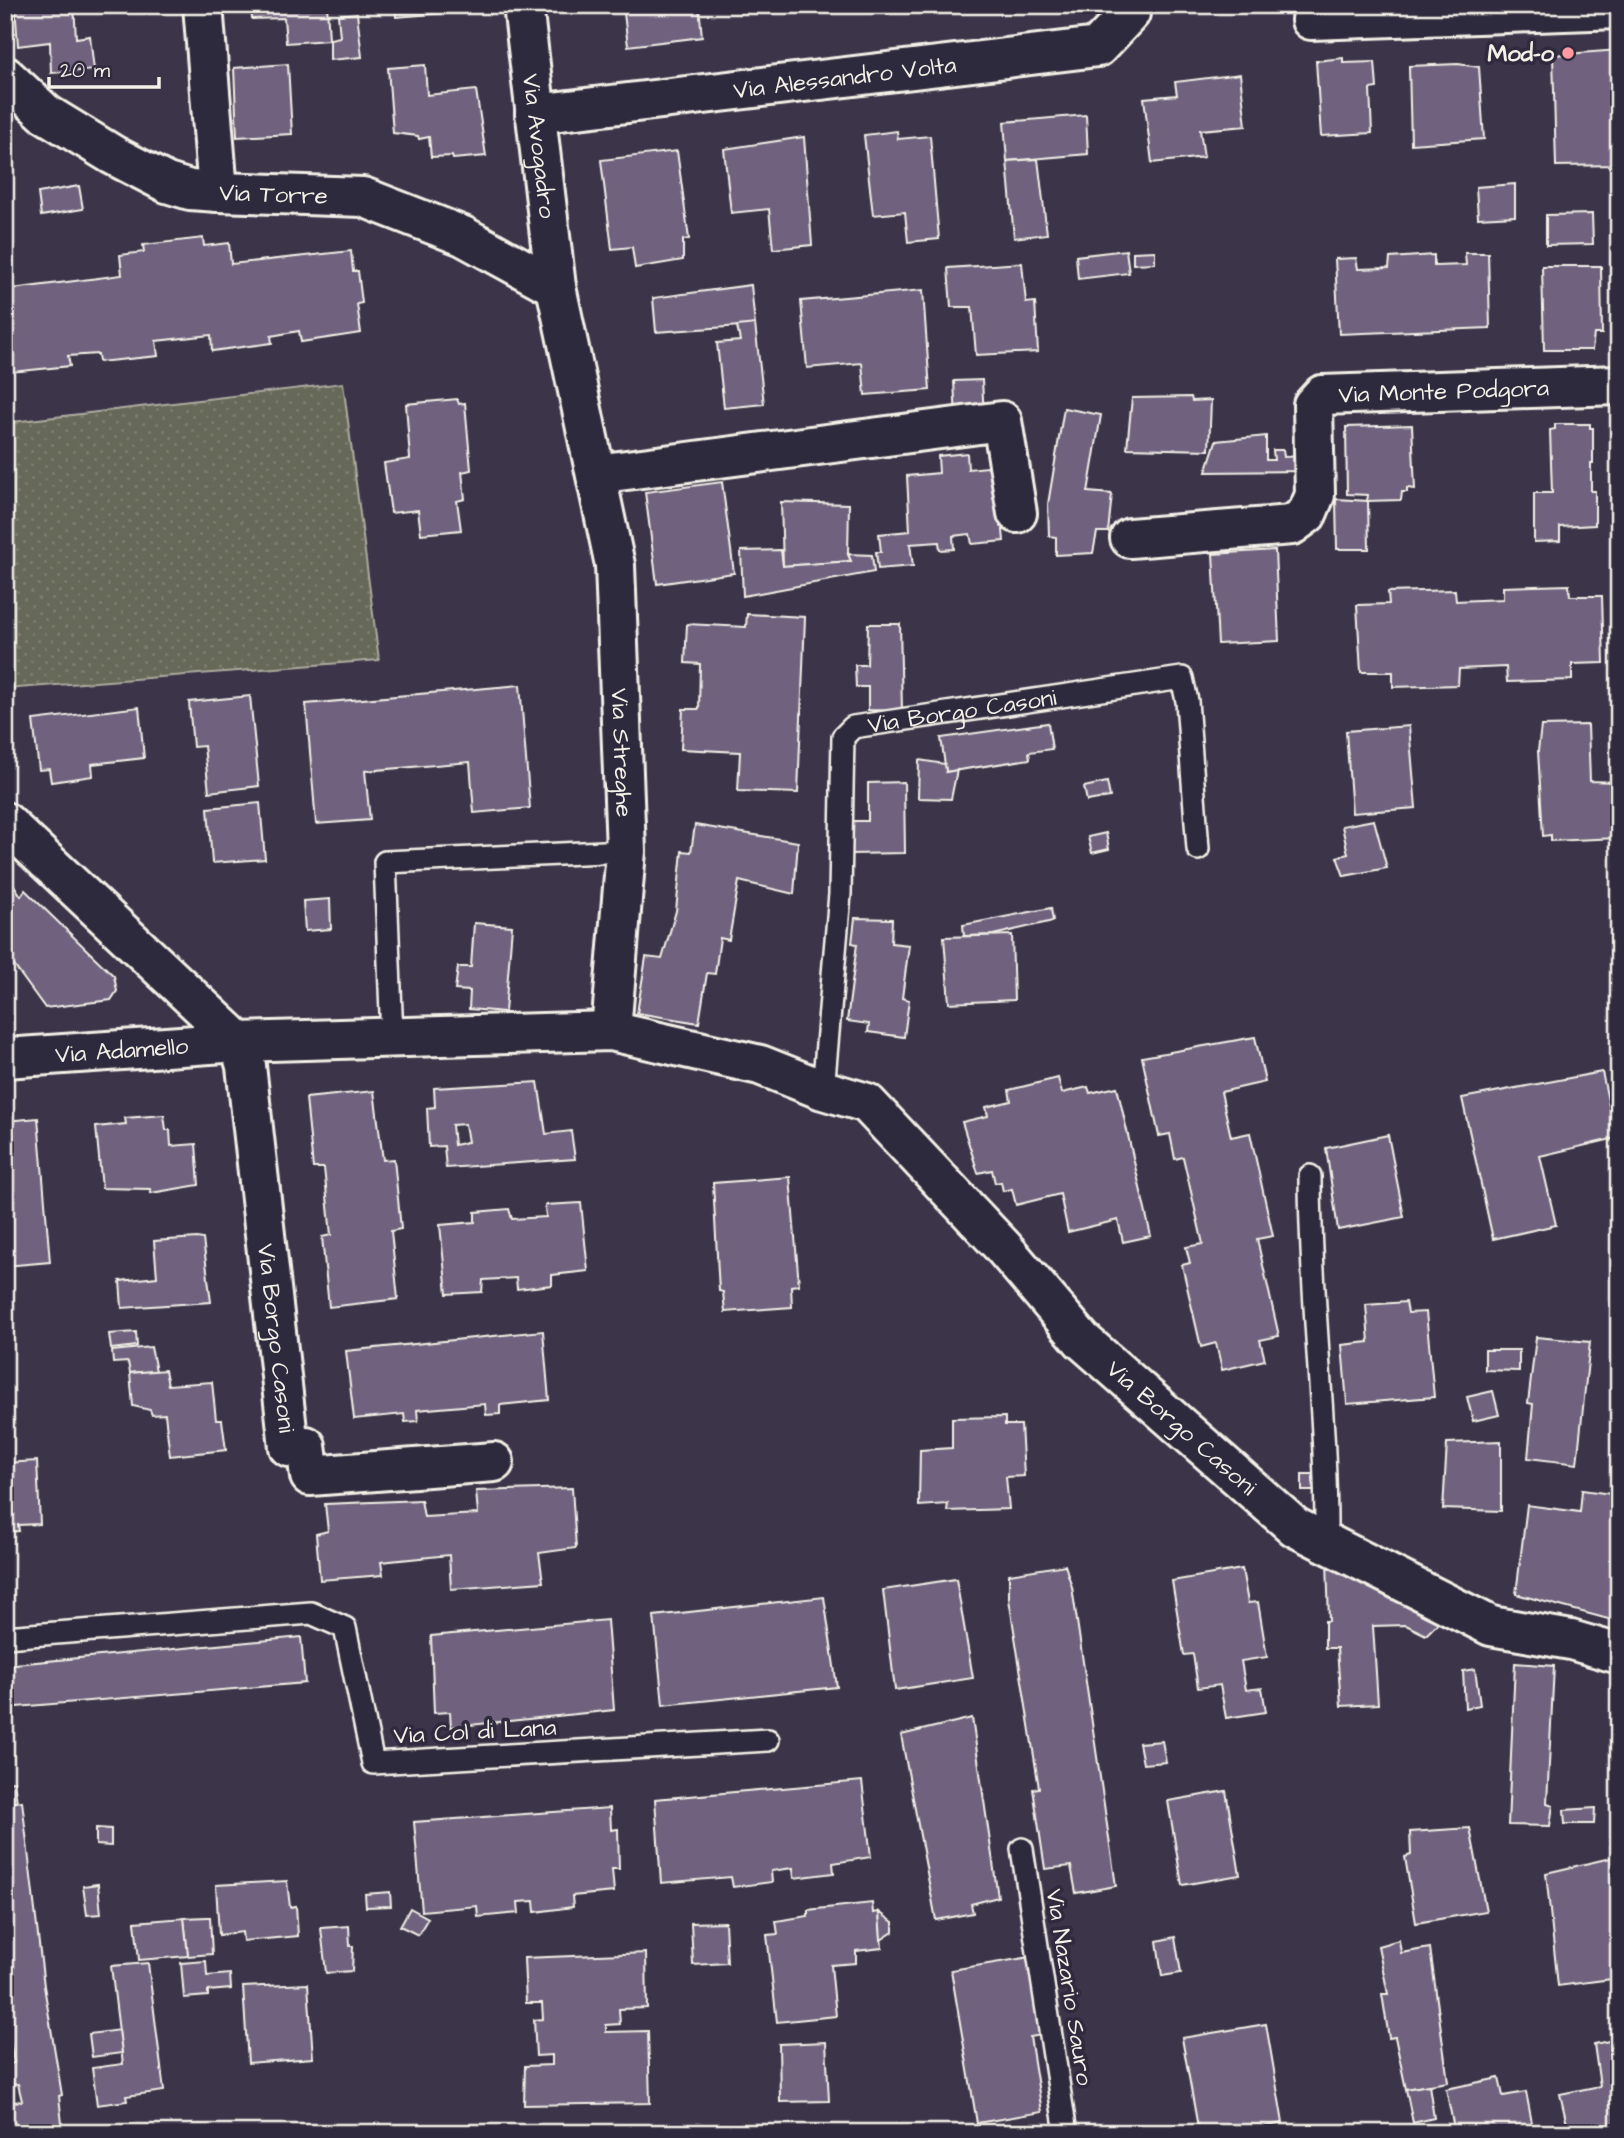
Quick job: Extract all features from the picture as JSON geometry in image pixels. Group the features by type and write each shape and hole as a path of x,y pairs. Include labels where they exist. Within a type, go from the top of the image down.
{"street":[{"path":"203,5 218,192"},
{"name":"Via Avogadro","path":"523,5 556,287"},
{"name":"Via Alessandro Volta","path":"535,114 1098,47 1130,13 1129,5"},
{"path":"1311,20 1619,9"},
{"name":"Via Torre","path":"5,76 46,114 113,155 167,183 190,190 363,197 463,236 556,287"},
{"name":"Via Streghe","path":"556,287 615,565 626,851 611,1031"},
{"name":"Via Monte Podgora","path":"1130,538 1292,525 1307,514 1315,495 1313,405 1322,395 1619,385"},
{"path":"596,474 1002,421 1017,513"},
{"path":"5,822 239,1042"},
{"name":"Via Borgo Casoni","path":"494,1462 310,1476 306,1447 289,1447 246,1066 239,1042 611,1031 761,1065 823,1090 867,1103 1003,1247 1082,1340 1295,1527 1491,1626 1571,1640 1619,1654"},
{"name":"Via Adamello","path":"5,1058 239,1042"}],"lane":[{"name":"Via Borgo Casoni","path":"823,1090 840,894 843,737 853,727 1182,678 1187,701 1198,849"},
{"path":"392,1038 385,862 626,851"},
{"path":"1310,1176 1316,1345 1326,1455 1326,1543"},
{"name":"Via Col di Lana","path":"5,1637 311,1613 345,1628 373,1763 768,1740"},
{"name":"Via Nazario Sauro","path":"1022,1849 1066,2133"}],"green space":[{"path":"343,383 379,660 5,689 5,423"}],"building":[{"path":"74,5 76,38 90,36 94,70 51,73 50,42 18,46 15,6"},
{"path":"251,5 327,5 329,40 286,43 284,18 252,19"},
{"path":"395,5 445,5 445,13 396,17"},
{"path":"623,5 699,5 702,37 628,46"},
{"path":"357,13 362,57 330,60 330,39 340,37 338,15"},
{"path":"1619,50 1619,165 1556,166 1553,55"},
{"path":"1343,58 1343,63 1375,62 1377,88 1370,89 1372,133 1321,136 1316,61"},
{"path":"288,64 292,134 237,137 234,68"},
{"path":"1458,64 1479,67 1484,139 1411,144 1409,66"},
{"path":"425,65 427,95 476,90 486,156 453,159 452,156 431,157 429,137 419,139 418,136 393,133 388,68"},
{"path":"1240,74 1246,126 1200,130 1204,157 1152,163 1144,98 1177,95 1175,82"},
{"path":"1086,115 1088,154 1007,161 1004,122"},
{"path":"897,131 898,139 930,136 939,239 908,242 905,212 873,215 864,135"},
{"path":"804,137 812,245 773,249 769,209 731,213 724,149"},
{"path":"677,151 689,239 683,240 683,260 635,268 632,247 612,249 601,160"},
{"path":"1038,159 1047,234 1014,238 1007,161"},
{"path":"1515,184 1515,216 1478,218 1476,187"},
{"path":"79,186 83,209 41,216 38,193"},
{"path":"1592,214 1593,244 1546,245 1546,215"},
{"path":"203,238 204,246 229,243 231,264 351,251 353,271 358,271 362,303 357,304 361,333 301,342 299,331 271,336 272,343 212,351 211,335 156,341 158,356 99,362 98,354 68,356 70,366 11,372 5,344 5,290 122,275 120,255 144,252 143,245"},
{"path":"1126,250 1129,273 1078,279 1076,256"},
{"path":"1155,251 1155,263 1133,264 1133,252"},
{"path":"1465,253 1488,253 1490,328 1339,334 1335,259 1356,258 1358,269 1389,268 1390,258 1434,255 1434,266 1466,265"},
{"path":"1022,263 1026,303 1035,302 1038,352 976,355 972,307 951,307 948,268"},
{"path":"1542,266 1601,266 1602,334 1594,334 1592,350 1544,350"},
{"path":"751,285 755,325 656,332 653,298"},
{"path":"923,290 930,390 865,395 862,363 807,368 801,301"},
{"path":"755,324 764,404 724,408 717,343 740,341 737,326"},
{"path":"982,380 984,416 956,418 954,381"},
{"path":"1191,397 1192,401 1211,400 1209,450 1127,448 1132,398"},
{"path":"457,399 459,404 465,403 471,470 462,472 465,499 457,501 461,530 421,534 418,510 391,513 384,463 410,459 406,404"},
{"path":"1064,408 1101,415 1088,492 1112,494 1108,532 1097,532 1093,553 1056,555 1056,537 1049,536 1048,504"},
{"path":"1555,424 1590,424 1590,428 1593,428 1591,491 1595,491 1595,525 1560,527 1560,541 1534,542 1534,493 1552,493 1550,430 1555,429"},
{"path":"1412,425 1415,489 1407,488 1407,492 1402,492 1401,500 1367,501 1368,495 1347,494 1346,427"},
{"path":"1266,436 1266,460 1274,460 1273,450 1283,450 1284,457 1301,456 1302,471 1206,472 1216,441"},
{"path":"967,453 968,469 997,466 1004,541 972,544 970,534 953,536 954,549 940,550 939,542 910,544 913,566 878,569 876,552 881,552 879,534 910,531 907,476 939,473 938,456"},
{"path":"722,482 734,573 657,584 645,492"},
{"path":"1336,499 1368,501 1369,549 1337,549"},
{"path":"781,502 849,504 848,554 851,561 783,566"},
{"path":"781,550 783,566 851,561 848,554 872,555 874,572 743,596 741,551"},
{"path":"1275,550 1279,641 1218,644 1213,554"},
{"path":"1569,585 1570,596 1602,596 1604,663 1572,664 1572,680 1507,682 1506,667 1459,669 1458,685 1393,687 1393,672 1361,672 1357,605 1389,604 1388,592 1455,590 1456,601 1503,599 1503,587"},
{"path":"747,614 805,617 798,793 738,791 740,752 681,749 683,709 699,709 700,664 685,663 687,624 746,627"},
{"path":"868,624 900,624 902,711 868,710 868,687 856,687 855,665 867,665"},
{"path":"520,685 530,808 474,813 470,762 365,771 370,820 316,824 306,704"},
{"path":"250,696 259,786 209,792 204,746 193,747 189,702"},
{"path":"139,707 144,758 92,764 93,776 51,782 49,769 39,770 33,720"},
{"path":"1048,723 1052,749 1029,752 1030,759 946,772 941,738"},
{"path":"1588,725 1590,781 1616,782 1618,838 1551,841 1551,835 1543,836 1538,751 1541,726"},
{"path":"1409,726 1416,808 1352,813 1346,731"},
{"path":"919,760 945,764 946,772 957,770 951,799 918,798"},
{"path":"904,782 905,853 851,854 850,821 868,821 868,783"},
{"path":"1107,782 1110,797 1087,801 1084,787"},
{"path":"260,803 265,859 212,863 208,808"},
{"path":"1374,820 1387,868 1344,876 1337,857 1348,854 1342,826"},
{"path":"695,825 798,842 794,894 739,881 729,940 720,938 715,974 707,973 699,1023 637,1013 646,957 662,959 676,911 682,851 691,852"},
{"path":"1106,833 1109,849 1092,853 1088,837"},
{"path":"10,879 21,896 25,890 114,976 117,991 111,1000 45,1008 5,953 5,884"},
{"path":"330,899 331,929 305,931 303,901"},
{"path":"1051,908 1053,921 993,935 964,936 963,925"},
{"path":"855,918 892,919 891,943 909,945 902,998 909,1000 904,1037 868,1032 869,1024 847,1021 857,944 852,943"},
{"path":"474,923 512,926 505,1012 469,1009 470,991 455,990 458,967 471,967"},
{"path":"1012,935 1014,1000 949,1003 944,937"},
{"path":"1255,1037 1265,1082 1221,1092 1231,1137 1250,1133 1273,1236 1257,1239 1279,1336 1260,1340 1265,1360 1222,1370 1216,1343 1201,1347 1182,1265 1190,1263 1186,1247 1203,1244 1183,1157 1175,1159 1170,1134 1159,1136 1142,1057"},
{"path":"1602,1072 1616,1138 1540,1156 1556,1225 1493,1239 1462,1098"},
{"path":"1058,1078 1062,1093 1088,1087 1090,1093 1117,1087 1151,1236 1123,1242 1118,1220 1068,1232 1060,1194 1016,1205 1012,1189 1003,1191 1001,1182 995,1183 992,1170 978,1173 962,1122 988,1116 986,1107 1011,1101 1009,1090"},
{"path":"538,1082 546,1134 571,1131 575,1159 446,1168 444,1146 429,1147 427,1108 435,1107 434,1088","holes":["465,1124 468,1142 454,1145 452,1125"]},
{"path":"374,1091 383,1160 394,1159 401,1229 391,1231 398,1299 329,1307 322,1237 331,1235 324,1168 313,1168 306,1098"},
{"path":"164,1115 166,1130 170,1130 171,1146 196,1144 199,1185 151,1193 150,1189 102,1188 96,1127 126,1124 125,1118"},
{"path":"38,1118 50,1262 5,1266 5,1121"},
{"path":"1388,1135 1404,1217 1338,1230 1326,1148"},
{"path":"790,1177 799,1285 791,1286 792,1307 725,1312 723,1292 719,1291 713,1183"},
{"path":"581,1203 588,1271 552,1275 552,1285 517,1289 516,1278 483,1280 482,1292 447,1294 440,1225 475,1222 475,1212 509,1209 512,1219 546,1217 545,1205"},
{"path":"203,1239 211,1302 122,1308 120,1281 157,1277 154,1241"},
{"path":"1406,1302 1408,1313 1426,1312 1434,1397 1347,1404 1342,1345 1369,1342 1366,1305"},
{"path":"543,1331 549,1400 500,1405 500,1414 486,1415 485,1404 417,1410 418,1421 405,1422 404,1414 354,1419 346,1351"},
{"path":"136,1332 137,1346 111,1349 109,1334"},
{"path":"1536,1337 1590,1342 1577,1464 1528,1458 1533,1404 1528,1403"},
{"path":"151,1347 156,1371 130,1373 128,1362 113,1363 112,1351"},
{"path":"1485,1350 1519,1350 1519,1371 1485,1370"},
{"path":"165,1370 168,1385 212,1382 216,1420 222,1420 226,1450 170,1456 165,1414 152,1415 150,1410 133,1406 130,1373"},
{"path":"1493,1391 1499,1415 1473,1421 1467,1397"},
{"path":"1005,1417 1005,1425 1021,1425 1024,1476 1006,1477 1009,1509 947,1511 948,1504 919,1506 920,1450 952,1448 952,1418"},
{"path":"1501,1441 1501,1511 1443,1509 1447,1443"},
{"path":"37,1461 40,1524 18,1525 19,1531 5,1532 5,1463"},
{"path":"1302,1474 1319,1474 1321,1491 1302,1491"},
{"path":"572,1488 576,1548 539,1553 543,1582 451,1589 449,1555 381,1562 383,1575 320,1580 316,1534 328,1531 325,1504 421,1500 424,1517 478,1514 476,1491"},
{"path":"1582,1490 1619,1495 1619,1622 1516,1594 1527,1505 1580,1512"},
{"path":"1327,1561 1442,1619 1426,1635 1406,1625 1373,1626 1378,1704 1341,1706 1337,1648 1325,1648 1325,1621 1329,1621"},
{"path":"1065,1565 1072,1587 1116,1886 1076,1893 1071,1866 1045,1869 1033,1789 1039,1788 1009,1599 1009,1574"},
{"path":"1242,1569 1248,1603 1258,1602 1267,1657 1241,1661 1246,1690 1262,1688 1266,1712 1226,1718 1220,1685 1198,1688 1193,1654 1184,1655 1172,1581"},
{"path":"956,1579 973,1678 895,1690 883,1590"},
{"path":"824,1597 837,1687 663,1705 654,1616"},
{"path":"607,1620 614,1710 451,1727 450,1712 434,1713 431,1636"},
{"path":"301,1637 305,1683 5,1708 5,1665"},
{"path":"1515,1663 1554,1666 1547,1803 1553,1805 1550,1826 1508,1825"},
{"path":"1475,1669 1480,1705 1465,1708 1463,1671"},
{"path":"972,1718 998,1897 971,1904 973,1913 936,1920 901,1735"},
{"path":"1162,1741 1166,1762 1143,1764 1139,1743"},
{"path":"14,1781 17,1802 5,1804 5,1782"},
{"path":"862,1781 871,1857 833,1863 834,1873 794,1878 793,1868 771,1871 772,1882 733,1887 731,1877 661,1883 655,1799"},
{"path":"1226,1791 1240,1875 1182,1885 1168,1801"},
{"path":"22,1801 44,1986 62,2095 59,2096 63,2133 5,2133 5,2103 22,2101 18,2084 5,2085 5,2065 14,2063 9,2035 5,2035 5,1804"},
{"path":"610,1808 611,1830 618,1829 619,1869 612,1869 614,1892 572,1896 573,1907 535,1912 534,1901 518,1902 519,1913 478,1917 477,1906 422,1911 414,1822"},
{"path":"1595,1808 1594,1824 1565,1824 1564,1810"},
{"path":"96,1828 111,1829 111,1846 96,1845"},
{"path":"1470,1828 1486,1911 1416,1923 1405,1857 1411,1855 1410,1832"},
{"path":"1619,1856 1619,1978 1558,1986 1546,1873"},
{"path":"287,1881 290,1907 296,1906 298,1936 243,1941 242,1932 219,1935 216,1885"},
{"path":"98,1884 101,1914 87,1915 83,1886"},
{"path":"390,1892 391,1906 366,1907 365,1894"},
{"path":"872,1903 873,1913 879,1912 882,1948 856,1951 856,1963 831,1965 836,2016 777,2022 767,1935 778,1934 776,1921 808,1916 808,1910"},
{"path":"410,1908 428,1918 418,1935 400,1926"},
{"path":"879,1912 893,1922 893,1932 881,1940"},
{"path":"210,1917 212,1954 188,1956 184,1918"},
{"path":"184,1918 188,1956 139,1960 135,1922"},
{"path":"725,1922 727,1963 693,1965 691,1923"},
{"path":"349,1926 350,1946 353,1946 352,1971 326,1973 321,1928"},
{"path":"1175,1937 1181,1973 1162,1976 1157,1941"},
{"path":"1399,1940 1401,1953 1430,1948 1448,2082 1406,2089 1395,2037 1389,2038 1382,1994 1388,1994 1378,1946"},
{"path":"646,1953 647,2008 619,2009 620,2024 606,2025 606,2032 648,2031 650,2103 524,2105 525,2066 552,2065 552,2055 536,2056 534,2020 543,2019 542,2003 526,2003 524,1958"},
{"path":"1030,1957 1042,2035 1030,2037 1042,2112 977,2123 951,1970"},
{"path":"206,1961 207,1976 230,1974 231,1989 208,1991 208,1996 184,1998 181,1963"},
{"path":"148,1963 164,2091 126,2096 127,2101 97,2105 92,2068 123,2064 111,1966"},
{"path":"308,1984 313,2058 248,2063 243,1987"},
{"path":"1266,2024 1283,2123 1233,2133 1199,2133 1182,2038"},
{"path":"119,2030 122,2053 92,2057 89,2034"},
{"path":"1619,2039 1619,2127 1597,2133 1569,2133 1560,2094 1600,2086 1594,2044"},
{"path":"826,2042 829,2101 780,2102 779,2044"},
{"path":"1499,2078 1503,2096 1526,2092 1534,2133 1455,2133 1446,2089"},
{"path":"1429,2085 1434,2118 1413,2123 1406,2089"}],"place":[{"name":"Mod-o","path":"1568,53"}]}
